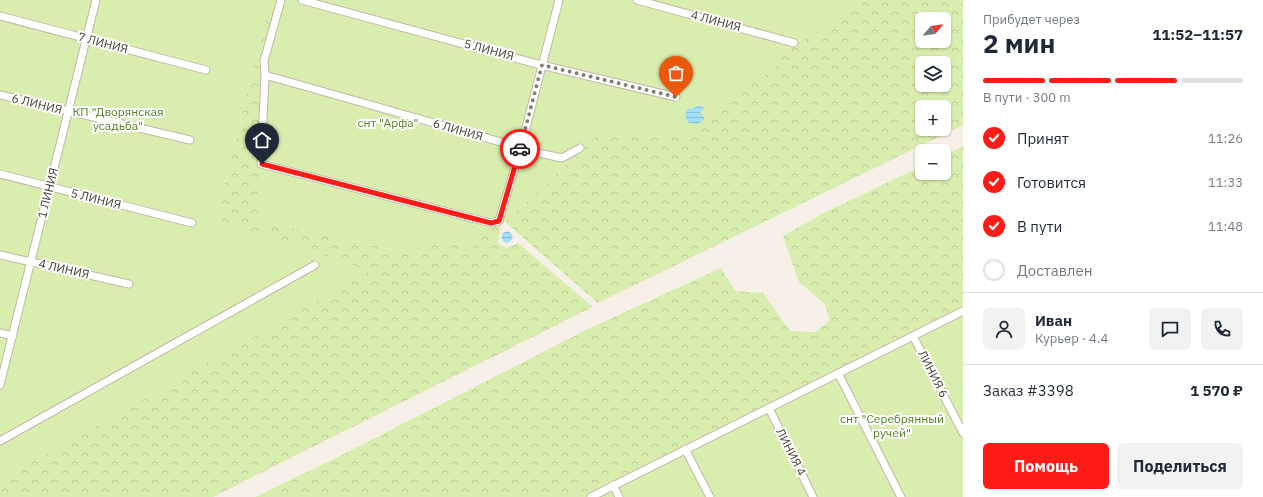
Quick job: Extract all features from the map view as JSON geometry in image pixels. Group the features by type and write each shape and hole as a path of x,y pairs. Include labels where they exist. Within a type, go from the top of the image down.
{"street":[{"name":"1 ЛИНИЯ","path":"0,385 96,0"},
{"path":"281,0 264,61 265,75 261,164 491,223 499,221 521,147 559,0"},
{"name":"5 ЛИНИЯ","path":"302,0 542,65 676,97"},
{"name":"4 ЛИНИЯ","path":"637,0 794,43"},
{"name":"7 ЛИНИЯ","path":"0,16 206,70"},
{"name":"6 ЛИНИЯ","path":"265,75 562,158 580,148"},
{"name":"6 ЛИНИЯ","path":"0,95 190,140"},
{"name":"5 ЛИНИЯ","path":"0,174 192,223"},
{"name":"4 ЛИНИЯ","path":"0,255 129,284"},
{"path":"0,441 316,266"},
{"path":"591,497 963,311"},
{"path":"0,333 13,336"},
{"name":"ЛИНИЯ 6","path":"913,336 963,433"},
{"path":"838,373 900,497"},
{"name":"ЛИНИЯ 4","path":"768,408 814,497"},
{"path":"685,449 710,497"},
{"path":"613,485 619,497"}],"green space":[{"name":"КП \"Дворянская усадьба\"","path":"0,0 270,0 216,219 370,271 0,479"},
{"path":"270,0 281,0 264,169 256,204 260,221 410,253 433,238 473,249 480,221 502,221 498,243 506,248 518,243 593,307 213,497 0,497 0,479 369,271 216,220"},
{"name":"снт \"Арфа\"","path":"281,0 868,0 799,43 788,47 773,69 684,137 596,136 505,222 480,221 473,249 433,238 410,253 260,221 256,204 264,169 265,59"},
{"path":"868,0 963,0 963,125 951,131 951,100 915,100 915,136 940,136 924,144 915,144 915,148 598,303 505,222 596,136 685,137 791,45 799,43"},
{"path":"963,146 963,311 591,497 255,497 334,459 586,330 721,268 735,291 763,293 790,331 816,332 830,320 825,304 799,282 783,236 824,213 915,169 915,180 951,180 951,152"},
{"name":"снт \"Серебрянный ручей\"","path":"963,311 963,497 591,497"}],"water":[{"path":"699,105 704,109 700,112 705,119 698,124 689,123 686,119 686,111"},
{"path":"505,232 509,232 511,233 511,241 505,242 502,239 502,235"}],"way so far":[{"path":"520,149 542,65 676,97"}],"route":[{"path":"262,164 491,223 499,221 520,149"}]}
